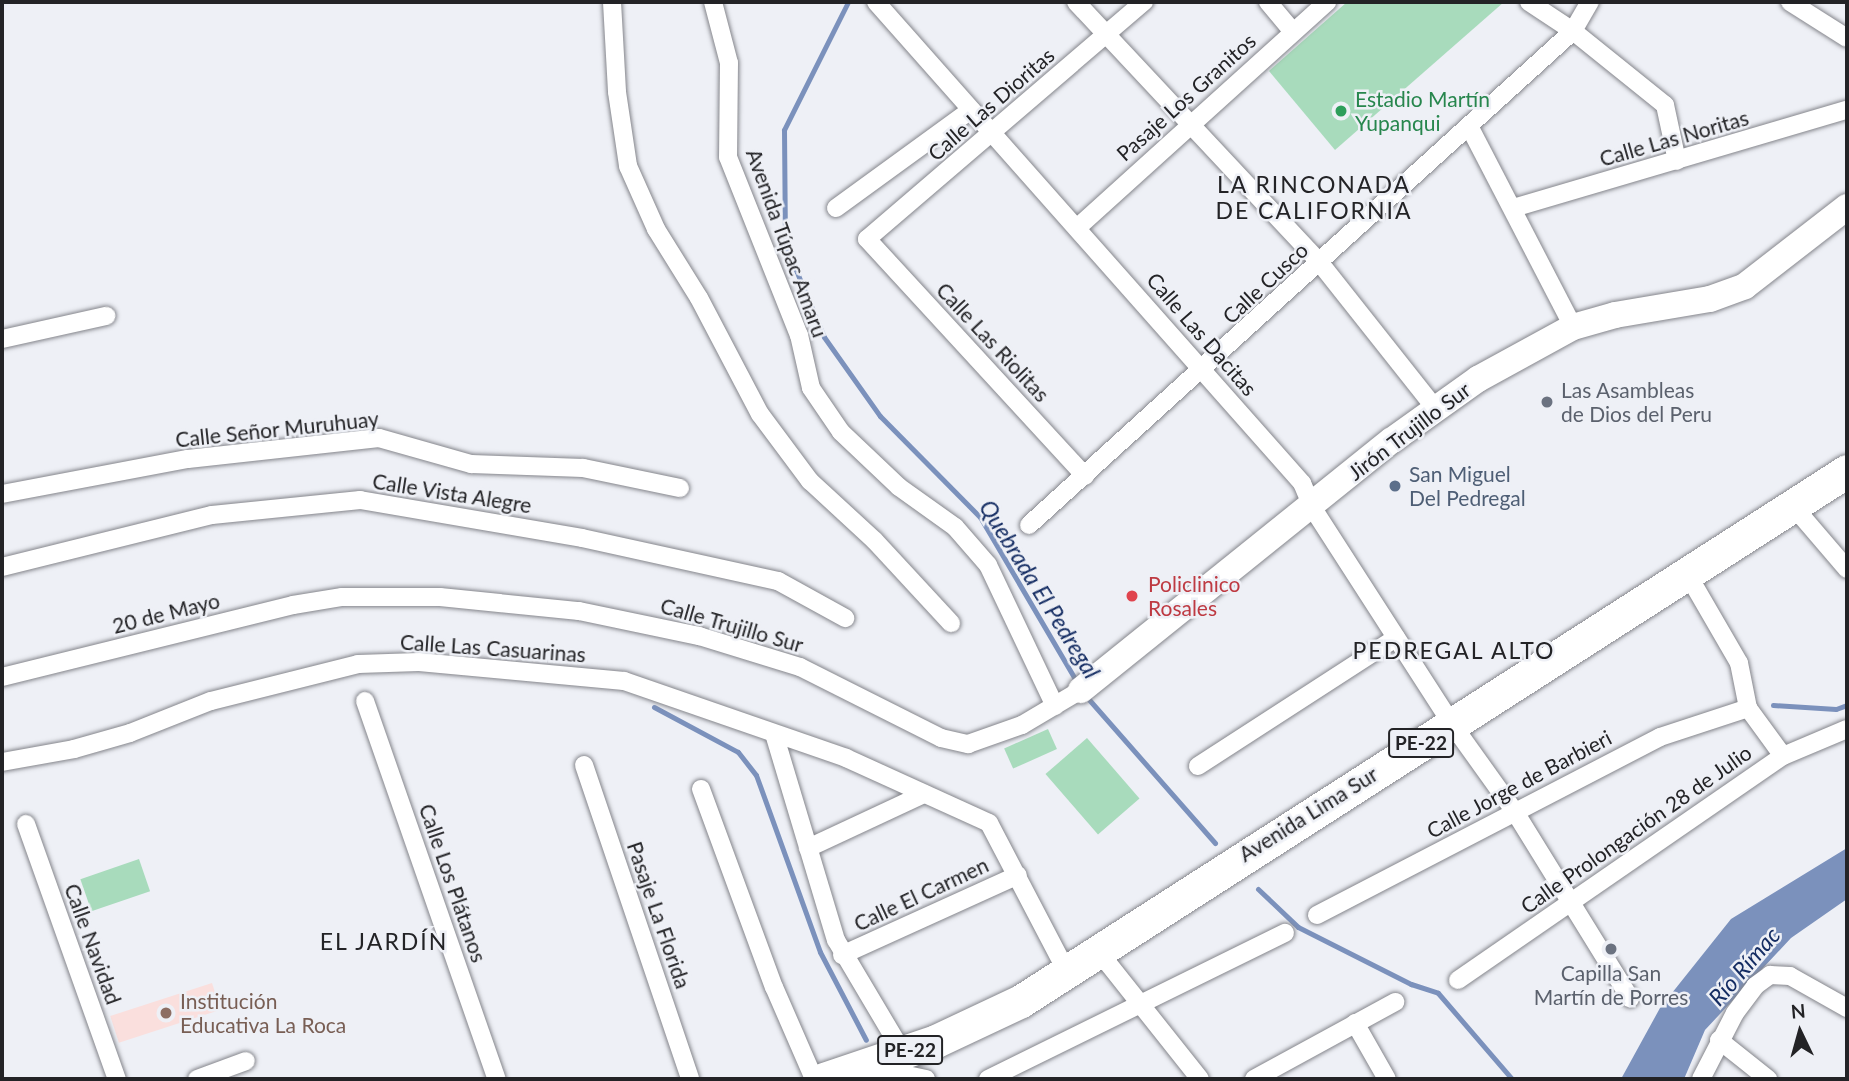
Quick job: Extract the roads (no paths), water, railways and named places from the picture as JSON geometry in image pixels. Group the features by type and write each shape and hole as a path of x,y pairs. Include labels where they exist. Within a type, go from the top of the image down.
{"highway":[{"name":"Avenida Lima Sur","path":"824,1079 894,1068 994,1015 1067,972 1847,471"}],"street":[{"path":"612,2 617,92 628,166 656,229 760,414 810,481 875,541 951,623"},
{"name":"Avenida Túpac Amaru","path":"713,2 729,63 727,157 799,335 811,388 841,432 899,486 955,527 988,565 1055,706"},
{"path":"1076,2 1187,125 1320,263 1434,407"},
{"name":"Calle Las Dioritas","path":"867,239 993,134 1144,2"},
{"path":"1268,2 1292,31"},
{"name":"Pasaje Los Granitos","path":"1078,227 1187,125 1327,2"},
{"path":"1529,2 1573,31 1665,105 1676,161"},
{"name":"Calle Cusco","path":"1030,525 1204,370 1573,31 1590,2"},
{"path":"1790,2 1847,37"},
{"name":"Calle Las Dacitas","path":"877,3 1302,483 1312,507 1452,724 1515,812 1630,998"},
{"path":"836,208 971,110"},
{"name":"Calle Las Noritas","path":"1513,208 1847,110"},
{"path":"1469,126 1573,327"},
{"name":"Jirón Trujillo Sur","path":"1081,690 1434,407 1573,327 1726,294 1762,275 1847,207"},
{"name":"Calle Las Riolitas","path":"867,239 1085,476"},
{"path":"2,339 106,316"},
{"name":"Calle Señor Muruhuay","path":"2,494 188,459 379,438 471,464 583,468 680,488"},
{"name":"Calle Vista Alegre","path":"2,567 212,515 360,500 582,538 778,581 845,618"},
{"path":"1793,506 1847,569"},
{"path":"1688,575 1739,663 1748,708 1783,755"},
{"name":"Calle Trujillo Sur","path":"342,597 440,597 641,622 800,667 941,738 968,744 989,740 1081,690"},
{"name":"20 de Mayo","path":"2,677 293,605 342,597"},
{"path":"1198,766 1396,638"},
{"name":"Calle Las Casuarinas","path":"2,762 131,733 224,698 358,664 388,663 624,681 775,737 846,758 989,822 1067,972"},
{"name":"Calle Los Plátanos","path":"365,701 497,1079"},
{"name":"Calle Jorge de Barbieri","path":"1317,915 1660,737 1748,708"},
{"name":"Calle Prolongación 28 de Julio","path":"1458,980 1783,755 1847,729"},
{"path":"775,737 842,955 894,1068 926,1079"},
{"name":"Pasaje La Florida","path":"584,765 690,1079"},
{"path":"701,789 774,987 814,1079"},
{"path":"808,848 924,794"},
{"name":"Calle Navidad","path":"26,824 117,1079"},
{"name":"Calle El Carmen","path":"842,955 1018,875"},
{"path":"988,1079 1285,933"},
{"path":"1099,952 1200,1079"},
{"path":"1701,1079 1719,1040 1755,986 1775,974 1790,976 1847,1008"},
{"path":"1254,1079 1395,1002"},
{"path":"1354,1023 1387,1079"},
{"path":"1719,1040 1768,1079"},
{"path":"198,1079 246,1061"}],"water":[{"name":"Río Rímac","path":"1847,848 1847,899 1791,938 1705,1030 1684,1079 1621,1079 1660,1008 1731,919"}],"waterway":[{"name":"Quebrada El Pedregal","path":"848,2 784,130 785,244 824,337 880,416 980,517 1078,684"},
{"name":"Quebrada El Pedregal","path":"1085,695 1215,843"},
{"path":"1773,705 1836,709 1847,705"},
{"path":"654,707 738,752 756,775 820,952 866,1040"},
{"name":"Quebrada El Pedregal","path":"1258,889 1298,927 1411,984 1438,993 1512,1079"}],"place":[{"name":"Estadio Martín Yupanqui","path":"1341,111"},
{"name":"Las Asambleas de Dios del Peru","path":"1547,402"},
{"name":"San Miguel Del Pedregal","path":"1395,486"},
{"name":"Policlinico Rosales","path":"1132,596"},
{"name":"Capilla San Martín de Porres","path":"1611,949"},
{"name":"Institución Educativa La Roca","path":"166,1013"}],"district":[{"name":"LA RINCONADA DE CALIFORNIA","path":"1314,197"},
{"name":"PEDREGAL ALTO","path":"1454,650"},
{"name":"EL JARDÍN","path":"384,941"}]}
